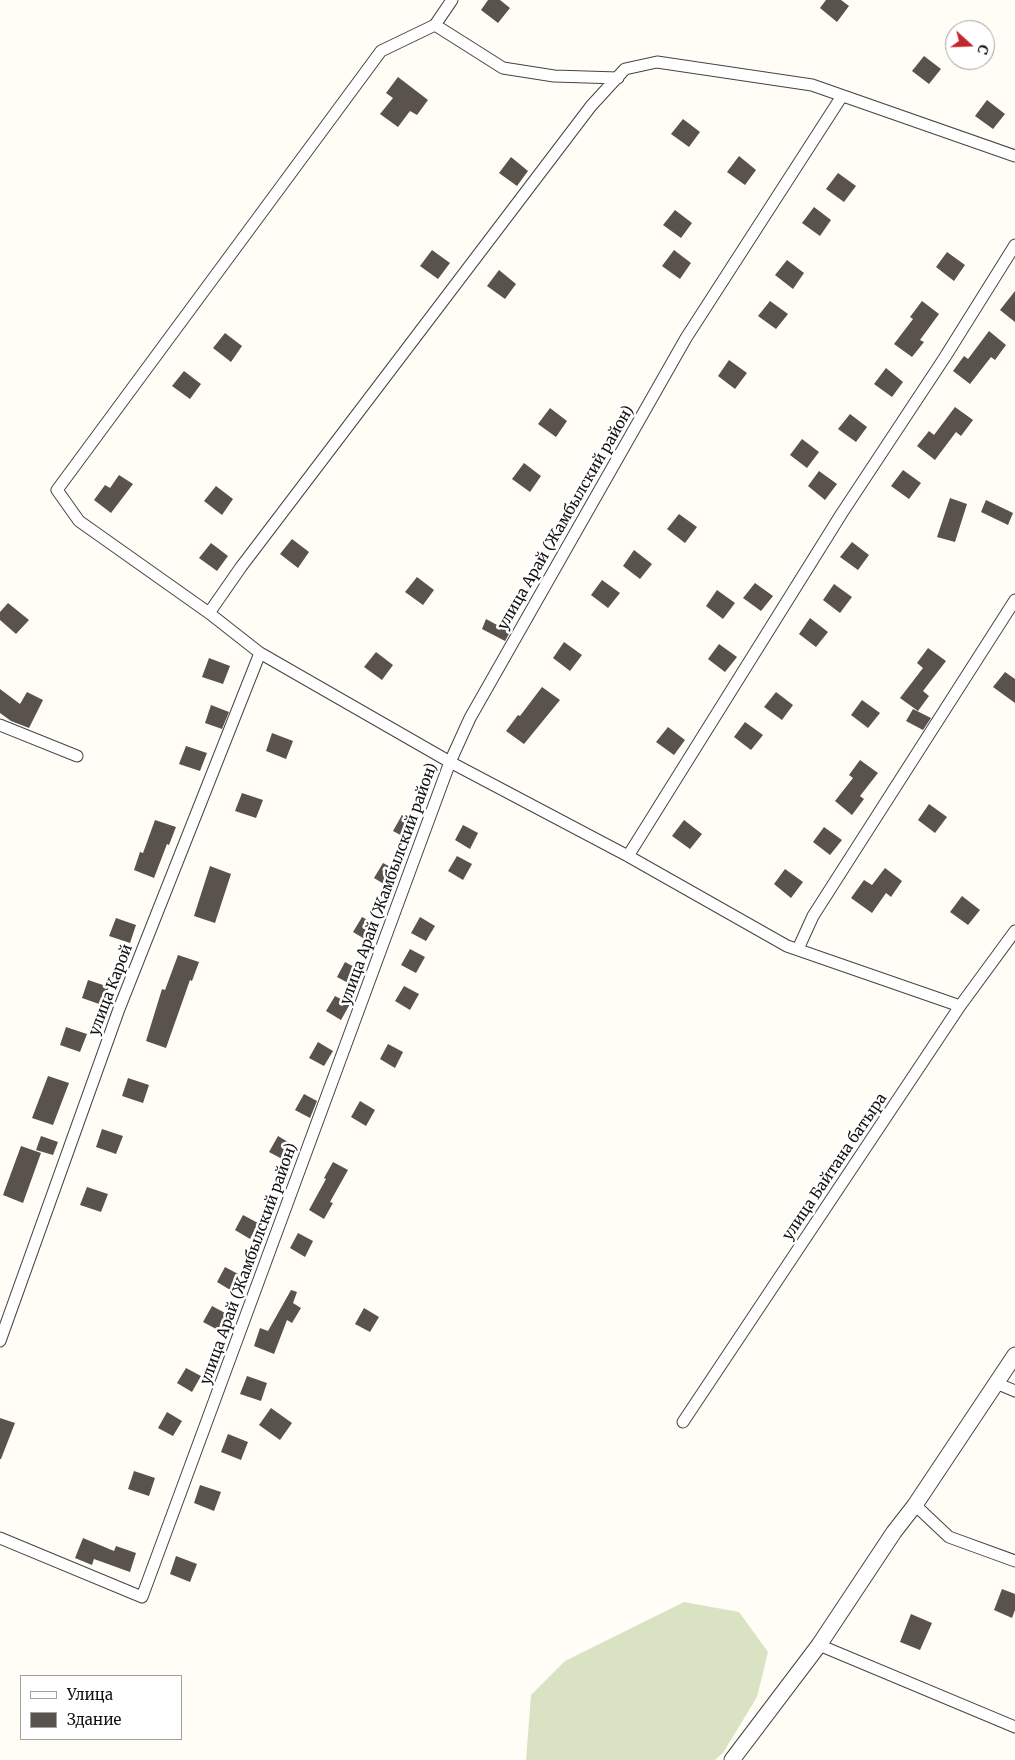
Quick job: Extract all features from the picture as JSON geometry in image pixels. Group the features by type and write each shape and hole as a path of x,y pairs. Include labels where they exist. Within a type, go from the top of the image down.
{"street":[{"path":"452,0 435,25 381,51 57,490 78,521 209,613 260,653 450,762 628,856 787,946 960,1006"},
{"path":"435,25 503,68 554,76 618,78"},
{"path":"209,613 247,559 591,106 625,69 657,62 812,85 1015,156"},
{"name":"улица Арай (Жамбылский район)","path":"0,1538 142,1598 450,762 470,718 686,338 842,96"},
{"path":"628,856 842,513 945,357 1015,245"},
{"path":"798,949 813,916 1015,600"},
{"name":"улица Карой","path":"0,1342 119,1009 260,653"},
{"path":"0,725 77,756"},
{"name":"улица Байтана батыра","path":"682,1422 960,1006 1015,931"},
{"path":"732,1760 819,1645 1015,1355"},
{"path":"996,1383 1015,1391"},
{"path":"915,1505 949,1537 1015,1561"},
{"path":"819,1645 1015,1727"}],"green space":[{"path":"684,1602 739,1612 768,1652 757,1697 723,1753 715,1760 526,1760 531,1695 565,1661"}],"building":[{"path":"488,0 500,0 510,8 498,23 481,10"},
{"path":"826,0 841,0 849,6 837,22 820,8"},
{"path":"924,56 941,69 929,84 912,71"},
{"path":"398,77 428,100 417,115 410,111 398,127 380,114 393,98 386,93"},
{"path":"987,100 1005,114 993,129 975,116"},
{"path":"683,119 700,132 689,147 671,134"},
{"path":"739,156 756,170 745,185 727,172"},
{"path":"511,157 528,171 517,186 499,173"},
{"path":"838,173 856,186 844,202 826,189"},
{"path":"814,207 831,220 820,236 802,223"},
{"path":"675,210 692,223 681,238 663,225"},
{"path":"432,250 450,263 438,279 420,266"},
{"path":"674,250 691,263 680,279 662,266"},
{"path":"947,252 965,265 954,281 936,267"},
{"path":"787,260 804,273 793,289 775,275"},
{"path":"499,270 516,284 505,299 487,286"},
{"path":"1015,291 1015,322 1000,310"},
{"path":"770,301 788,314 776,329 758,316"},
{"path":"922,301 939,314 920,340 924,342 912,357 894,344 913,319 910,317"},
{"path":"989,331 1006,345 995,360 991,357 970,384 953,371 964,356 968,359"},
{"path":"225,333 242,346 231,362 213,348"},
{"path":"729,360 747,373 735,389 718,376"},
{"path":"886,368 903,382 892,397 874,384"},
{"path":"184,371 201,384 190,399 172,386"},
{"path":"955,407 973,420 961,436 956,432 935,460 917,446 929,431 934,435"},
{"path":"550,408 567,421 556,437 538,424"},
{"path":"850,414 867,427 856,442 838,429"},
{"path":"802,439 819,452 807,468 790,455"},
{"path":"524,463 541,476 530,492 512,479"},
{"path":"903,470 921,483 909,499 891,486"},
{"path":"819,471 837,484 825,500 808,486"},
{"path":"119,475 133,484 111,513 94,500 105,485 110,488"},
{"path":"216,486 233,499 222,515 204,501"},
{"path":"950,498 967,504 955,542 937,537"},
{"path":"986,500 1013,513 1008,525 981,512"},
{"path":"679,514 697,527 685,543 667,529"},
{"path":"292,539 309,552 298,568 280,554"},
{"path":"852,542 869,555 858,570 840,557"},
{"path":"211,543 228,556 217,571 199,558"},
{"path":"634,550 652,564 640,579 623,566"},
{"path":"417,577 434,590 423,605 405,592"},
{"path":"602,580 620,593 608,608 591,595"},
{"path":"755,583 773,596 761,611 743,598"},
{"path":"834,584 852,597 840,613 823,600"},
{"path":"717,590 735,603 723,619 706,606"},
{"path":"8,603 29,620 16,634 0,620 0,612"},
{"path":"810,618 828,632 816,647 799,634"},
{"path":"486,619 510,632 505,641 482,629"},
{"path":"564,642 582,655 570,671 553,658"},
{"path":"719,644 737,657 725,672 708,659"},
{"path":"928,648 946,661 923,691 929,696 918,711 900,698 923,668 917,663"},
{"path":"376,652 393,665 382,680 364,667"},
{"path":"209,658 230,666 223,684 202,677"},
{"path":"1005,672 1015,679 1015,703 993,687"},
{"path":"542,687 560,700 524,744 506,731"},
{"path":"0,689 20,704 27,692 43,700 29,728 11,721 0,713"},
{"path":"776,692 793,705 782,720 764,707"},
{"path":"862,700 880,713 868,728 851,715"},
{"path":"211,705 229,712 222,729 205,723"},
{"path":"913,709 931,718 923,730 906,721"},
{"path":"745,722 763,735 751,750 734,737"},
{"path":"668,727 685,740 674,755 656,742"},
{"path":"272,733 293,741 286,759 266,751"},
{"path":"186,746 207,753 200,771 179,764"},
{"path":"860,760 878,773 860,796 864,799 852,815 835,801 853,778 849,775"},
{"path":"242,793 263,800 256,818 235,811"},
{"path":"929,804 947,817 935,833 918,820"},
{"path":"402,815 416,823 408,839 393,831"},
{"path":"155,820 176,827 169,845 167,844 154,878 134,870 140,852 143,853"},
{"path":"684,820 702,834 690,849 672,836"},
{"path":"463,825 478,833 470,849 455,840"},
{"path":"824,827 842,840 830,855 813,842"},
{"path":"457,856 472,864 463,880 448,871"},
{"path":"383,863 398,871 389,887 374,878"},
{"path":"210,866 231,874 215,923 194,916"},
{"path":"885,868 902,881 891,897 886,893 872,913 851,898 864,880 872,885"},
{"path":"785,869 803,882 791,898 774,884"},
{"path":"962,896 980,910 968,925 950,912"},
{"path":"362,917 377,925 368,941 353,932"},
{"path":"420,917 435,926 426,941 411,933"},
{"path":"116,918 136,925 130,943 109,936"},
{"path":"410,949 425,957 416,973 401,965"},
{"path":"178,955 199,962 192,981 190,980 166,1048 146,1041 162,989 165,990"},
{"path":"345,962 360,970 352,985 337,977"},
{"path":"88,980 109,987 102,1005 82,998"},
{"path":"404,986 419,994 410,1010 395,1001"},
{"path":"335,996 350,1004 341,1020 326,1011"},
{"path":"66,1027 87,1034 80,1052 60,1045"},
{"path":"318,1042 333,1051 324,1066 309,1058"},
{"path":"388,1044 403,1052 395,1068 380,1059"},
{"path":"48,1076 69,1083 53,1125 32,1118"},
{"path":"128,1078 149,1085 143,1103 122,1096"},
{"path":"304,1094 317,1101 310,1118 295,1110"},
{"path":"360,1101 375,1110 366,1126 351,1117"},
{"path":"102,1129 123,1136 116,1154 96,1147"},
{"path":"41,1136 58,1142 53,1155 36,1150"},
{"path":"278,1136 293,1145 284,1160 269,1152"},
{"path":"21,1146 41,1153 23,1203 3,1195"},
{"path":"333,1162 348,1170 330,1202 333,1203 324,1219 309,1210"},
{"path":"87,1187 108,1194 101,1212 80,1205"},
{"path":"243,1215 258,1223 250,1239 235,1230"},
{"path":"298,1233 313,1241 305,1257 290,1248"},
{"path":"225,1267 240,1275 232,1291 217,1282"},
{"path":"291,1290 297,1292 293,1303 301,1308 292,1323 287,1320 274,1354 254,1346 260,1328 268,1331"},
{"path":"212,1306 227,1314 218,1330 203,1322"},
{"path":"364,1308 379,1317 370,1332 355,1324"},
{"path":"186,1368 201,1376 192,1392 177,1383"},
{"path":"247,1376 267,1383 261,1401 240,1394"},
{"path":"271,1408 292,1423 280,1440 259,1425"},
{"path":"167,1412 182,1421 173,1436 158,1428"},
{"path":"0,1418 15,1423 1,1459 0,1459"},
{"path":"228,1434 248,1442 241,1460 221,1452"},
{"path":"134,1471 155,1478 149,1496 128,1489"},
{"path":"200,1485 221,1492 214,1511 194,1503"},
{"path":"83,1538 114,1551 116,1546 136,1553 130,1572 94,1559 92,1565 75,1558"},
{"path":"176,1556 197,1564 190,1582 170,1574"},
{"path":"1002,1589 1015,1594 1015,1610 1012,1618 994,1610"},
{"path":"911,1614 932,1623 920,1650 900,1642"}]}
